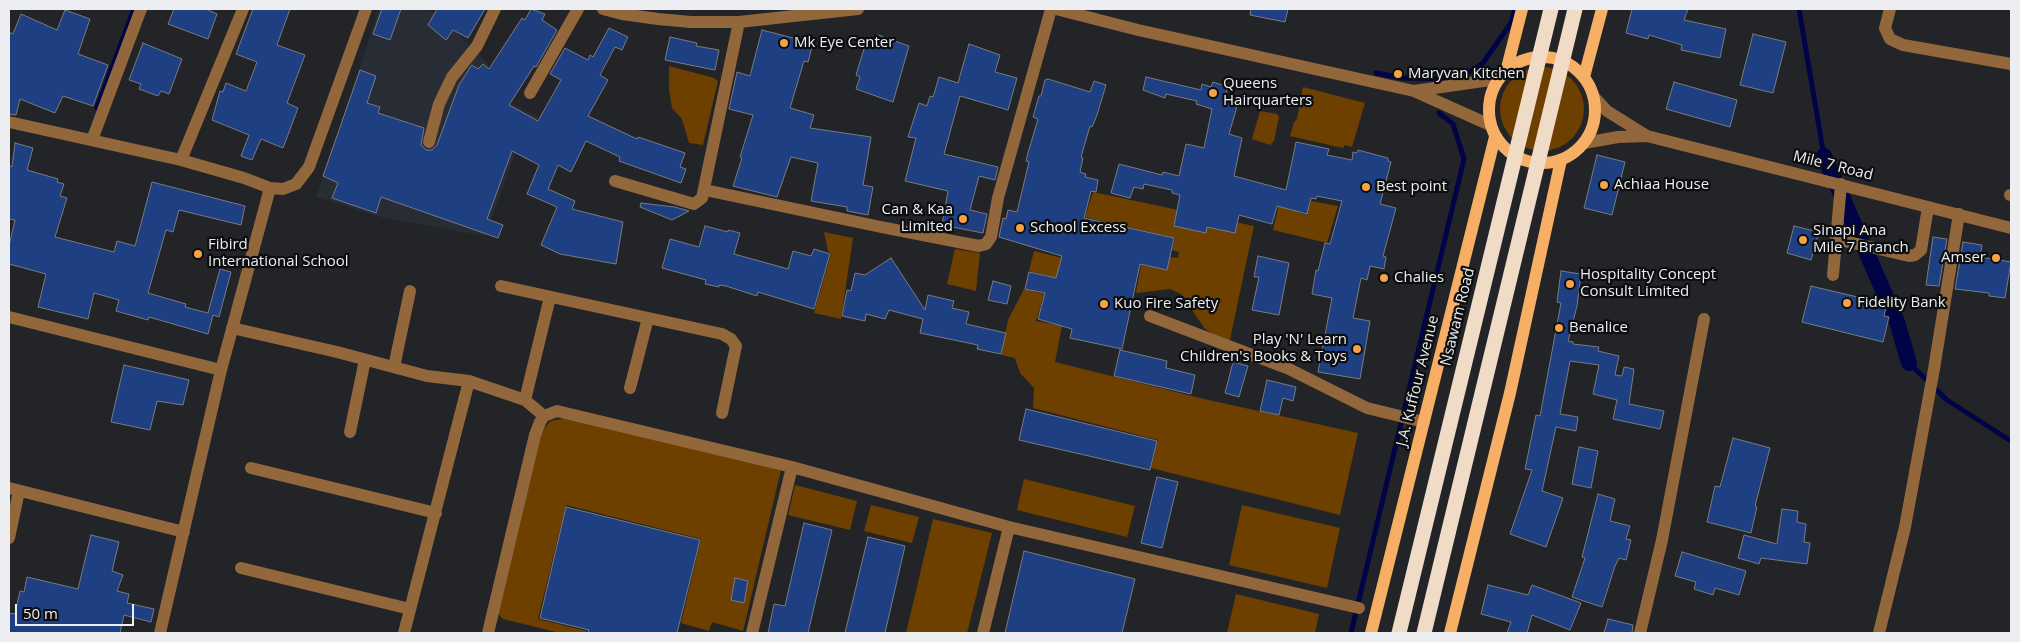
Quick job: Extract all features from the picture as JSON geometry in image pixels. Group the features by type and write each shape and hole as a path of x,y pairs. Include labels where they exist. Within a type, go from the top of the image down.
{"highway":[{"name":"Nsawam Road","path":"1399,633 1551,9"},
{"path":"1424,633 1575,9"}],"main road":[{"path":"1507,68 1522,9"},
{"path":"1584,77 1602,9"},
{"path":"1533,56 1542,57 1562,60 1584,77 1594,97 1594,121 1584,143 1573,153 1561,160 1536,162 1513,154 1496,136 1490,124 1488,105 1497,79 1507,68 1533,56"},
{"name":"J.A. Kuffour Avenue","path":"1371,633 1496,136"},
{"path":"1450,633 1510,393 1561,160"}],"street":[{"path":"92,140 141,9"},
{"path":"182,160 243,9"},
{"path":"9,122 182,160 270,188 283,188 296,184 309,167 366,9"},
{"path":"430,142 439,104 452,77 477,46 495,9"},
{"path":"530,93 578,9"},
{"path":"603,9 622,14 691,22 739,22 858,9"},
{"path":"704,190 872,226 979,246 986,244 991,237 998,198 1051,9"},
{"path":"1056,9 1138,30 1414,91 1490,124"},
{"path":"1890,9 1885,28 1890,39 1902,44 2011,64"},
{"path":"615,181 694,204 702,198 739,22"},
{"path":"1414,91 1497,79"},
{"path":"1594,97 1607,111 1647,136"},
{"path":"1584,143 1618,137 1647,136"},
{"name":"Mile 7 Road","path":"1647,136 2011,228"},
{"path":"1833,275 1840,184"},
{"path":"160,633 221,370 270,188"},
{"path":"1836,239 1909,256 1915,255 1920,250 1928,207"},
{"path":"1879,633 1905,527 1960,214"},
{"path":"501,286 722,334 731,339 736,346 722,413"},
{"path":"394,367 410,291"},
{"path":"525,400 550,296"},
{"path":"1150,316 1289,370 1367,408 1424,422"},
{"path":"9,317 221,370"},
{"path":"630,388 648,318"},
{"path":"1640,633 1662,540 1704,319"},
{"path":"232,328 427,376 469,381 525,400 544,416"},
{"path":"350,432 365,360"},
{"path":"404,633 469,381"},
{"path":"488,633 535,435 544,416 557,411 792,467 1009,527 1359,608"},
{"path":"752,633 792,467"},
{"path":"251,468 436,513"},
{"path":"9,538 14,489 184,532"},
{"path":"983,633 1009,527"},
{"path":"241,568 410,609"}],"shaded area":[{"path":"379,9 428,9 458,33 489,65 479,87 538,117 525,148 517,149 485,236 384,218 316,197"},
{"path":"669,66 714,78 718,81 703,145 689,143 682,119 672,108 669,89"},
{"path":"1542,67 1558,70 1572,79 1581,93 1584,109 1581,125 1572,139 1558,148 1542,151 1526,148 1512,139 1503,125 1500,109 1503,93 1512,79 1526,70"},
{"path":"1303,87 1365,103 1352,147 1345,145 1343,148 1290,136 1294,122 1297,119"},
{"path":"1260,111 1277,114 1279,117 1274,141 1270,145 1252,139"},
{"path":"1093,192 1254,226 1229,344 1205,329 1181,294 1170,289 1136,293 1141,265 1167,270 1170,257 1178,258 1179,252 1172,250 1175,238 1085,217"},
{"path":"1281,196 1299,201 1297,212 1306,215 1311,201 1338,206 1327,243 1273,230"},
{"path":"824,232 853,238 841,319 814,313 831,254 828,251"},
{"path":"955,249 980,253 976,291 947,284"},
{"path":"1034,251 1062,258 1057,278 1029,271"},
{"path":"1024,289 1044,294 1036,321 1062,326 1055,362 1204,399 1358,433 1340,515 1151,468 1158,440 1033,408 1034,388 1020,373 1015,358 1001,355 1008,320"},
{"path":"566,418 781,470 743,631 712,622 709,631 681,623 701,539 566,505 538,619 586,631 586,633 560,633 503,619 500,616 498,613 540,436 551,421"},
{"path":"1024,479 1135,506 1127,537 1017,510"},
{"path":"795,485 857,501 850,530 788,515"},
{"path":"871,505 919,517 912,543 864,531"},
{"path":"1242,505 1340,528 1327,588 1229,565"},
{"path":"933,519 992,533 967,633 906,633"},
{"path":"1236,594 1319,614 1315,633 1227,633"}],"building":[{"path":"174,9 206,9 217,14 208,39 168,24"},
{"path":"253,9 290,9 277,45 305,55 287,103 298,108 283,148 261,139 252,160 241,156 249,135 212,120 220,91 223,92 226,83 246,91 257,62 236,54"},
{"path":"382,9 401,9 390,40 373,34"},
{"path":"437,9 485,9 468,38 453,30 446,40 428,25"},
{"path":"531,9 545,14 542,20 557,30 536,67 534,66 509,105 538,121 561,80 550,74 565,48 588,60 590,55 593,57 609,28 628,37 622,50 615,47 600,75 608,80 588,116 637,139 638,137 685,153 680,167 686,169 681,183 619,161 620,157 586,141 571,172 558,165 548,189 575,201 572,209 623,222 616,264 560,254 541,245 557,207 527,194 539,165 512,151 487,219 503,225 498,238 381,197 376,213 332,198 338,183 323,176 360,70 376,76 367,103 380,107 378,113 424,128 421,145 426,150 432,150 437,145 459,85 471,66 478,69 483,64 489,69 522,18 525,20"},
{"path":"1251,9 1288,9 1285,22 1250,15"},
{"path":"1632,9 1688,9 1684,20 1726,29 1720,58 1681,50 1682,45 1649,35 1648,39 1626,33"},
{"path":"65,10 90,19 78,54 108,65 93,106 63,96 55,113 20,99 16,115 9,114 9,32 13,34 21,14 57,30"},
{"path":"762,30 797,39 796,43 812,47 808,62 804,61 790,108 814,115 810,128 871,137 863,185 873,187 868,215 847,211 847,207 811,201 818,163 791,157 777,197 733,186 753,115 729,109 737,72 750,76"},
{"path":"1753,34 1786,42 1773,93 1740,85"},
{"path":"878,35 909,46 893,102 856,89 860,77 856,75 867,39 874,41"},
{"path":"670,37 697,43 696,46 719,50 715,70 665,60"},
{"path":"143,43 182,59 169,94 161,91 158,96 139,89 141,84 129,80"},
{"path":"969,44 1000,55 995,72 1017,78 1008,110 960,96 944,154 998,167 995,180 979,176 970,210 987,214 983,233 942,225 948,191 905,181 916,138 908,137 919,103 927,106 930,96 933,97 939,77 958,83"},
{"path":"1146,77 1201,90 1202,84 1211,87 1213,82 1228,87 1224,99 1238,103 1229,134 1242,138 1234,176 1286,190 1296,142 1329,149 1327,155 1352,160 1353,152 1357,153 1358,150 1388,158 1388,161 1391,162 1380,204 1396,208 1383,256 1386,257 1384,269 1370,266 1367,280 1361,278 1353,318 1370,321 1360,379 1318,372 1332,298 1312,294 1316,270 1318,271 1325,243 1330,244 1342,201 1317,196 1316,199 1311,198 1307,214 1277,206 1272,224 1239,215 1235,233 1207,227 1206,233 1174,226 1180,195 1172,193 1172,190 1144,184 1143,189 1134,187 1130,198 1111,193 1119,164 1162,175 1163,172 1179,176 1186,144 1204,148 1212,109 1196,104 1197,101 1166,94 1165,98 1143,90"},
{"path":"1048,79 1090,92 1094,81 1106,85 1097,115 1092,127 1090,126 1081,157 1083,158 1080,172 1086,174 1085,177 1098,180 1096,192 1091,191 1084,218 1174,238 1167,270 1140,264 1122,349 1070,338 1072,329 1038,319 1045,293 1025,289 1029,272 1056,278 1062,256 999,237 1003,218 1006,219 1008,210 1017,212 1029,162 1026,161 1038,119 1033,117 1045,80"},
{"path":"1674,82 1737,100 1730,127 1666,109"},
{"path":"15,143 33,148 27,170 58,179 57,182 64,184 60,196 67,198 55,237 114,252 117,241 135,246 152,182 245,206 241,225 179,210 173,232 166,230 148,293 186,304 185,307 208,313 220,269 231,272 219,317 213,315 208,334 149,317 148,320 116,311 119,300 94,293 88,319 38,307 46,274 9,264 9,246 15,220 9,219 9,165 12,167"},
{"name":"Achiaa House","path":"1597,155 1625,162 1612,215 1584,208"},
{"path":"641,203 675,207 689,211 672,220 640,207"},
{"path":"705,226 740,233 734,254 788,269 793,251 811,256 814,249 830,254 814,309 758,292 757,296 726,286 719,285 719,287 705,284 706,280 662,268 670,239 699,247"},
{"path":"1794,226 1819,232 1811,260 1787,253"},
{"path":"1933,237 1947,239 1939,286 1926,285"},
{"path":"1963,242 1982,245 1980,257 2011,262 2005,298 1989,296 1989,293 1955,289"},
{"path":"1258,256 1289,263 1279,315 1252,310 1259,277 1254,277"},
{"path":"891,258 925,310 928,295 954,301 952,308 969,312 966,324 1006,333 1001,354 977,349 978,345 920,333 923,319 889,310 885,319 866,314 865,321 842,316 847,290 851,291 855,273 865,275"},
{"path":"1561,271 1581,274 1577,306 1568,341 1573,342 1573,344 1599,347 1598,351 1619,356 1615,375 1622,376 1624,367 1634,369 1629,404 1664,411 1660,429 1613,419 1617,400 1593,394 1599,365 1570,361 1560,414 1578,417 1576,431 1556,427 1542,491 1563,498 1546,547 1510,534 1532,470 1525,469 1536,415 1540,416 1561,303 1557,302"},
{"path":"993,281 1011,286 1007,304 988,300"},
{"path":"1811,286 1887,304 1884,316 1889,317 1883,342 1802,322"},
{"path":"1120,350 1167,361 1166,368 1195,375 1191,394 1114,376"},
{"path":"1233,362 1248,366 1239,397 1225,393"},
{"path":"124,365 189,380 183,405 157,401 150,430 111,422"},
{"path":"1267,380 1296,387 1293,401 1283,398 1279,415 1260,411"},
{"path":"1026,409 1157,441 1150,470 1019,440"},
{"path":"1733,438 1770,448 1755,506 1757,507 1751,533 1707,522 1715,486 1720,487"},
{"path":"1579,447 1598,451 1591,488 1572,484"},
{"path":"1157,477 1178,482 1162,548 1141,543"},
{"path":"1598,494 1615,499 1610,521 1630,526 1626,539 1631,540 1626,560 1619,558 1615,566 1602,607 1572,597 1585,558 1582,557"},
{"path":"566,507 700,540 677,633 588,633 589,630 540,618"},
{"path":"1782,509 1798,511 1797,522 1806,524 1804,542 1810,543 1807,564 1761,558 1759,564 1738,558 1744,535 1777,544"},
{"path":"804,523 832,530 808,633 768,633 774,604 785,606"},
{"path":"91,535 119,542 112,571 123,575 117,591 129,594 127,603 154,609 151,622 124,615 120,633 9,633 9,613 15,614 20,591 24,592 27,577 78,589"},
{"path":"868,537 905,546 885,633 845,633"},
{"path":"1024,551 1135,579 1122,633 1005,633"},
{"path":"1682,552 1746,571 1739,595 1715,588 1713,595 1694,589 1696,582 1675,576"},
{"path":"735,578 748,581 744,603 731,600"},
{"path":"1488,585 1528,595 1532,585 1581,603 1570,630 1532,615 1527,633 1507,633 1511,622 1481,614"},
{"path":"1608,619 1633,625 1632,633 1604,633"}],"waterway":[{"path":"97,108 134,9"},
{"path":"1376,73 1403,78 1458,79 1483,63 1511,23 1515,9"},
{"path":"1799,9 1824,156"},
{"path":"1351,633 1464,159 1453,124 1439,113"},
{"path":"1824,156 1897,322 1909,363"},
{"path":"1909,363 1947,400 2011,441"}],"place":[{"name":"Mk Eye Center","path":"784,43"},
{"name":"Maryvan Kitchen","path":"1398,74"},
{"name":"Queens Hairquarters","path":"1213,93"},
{"name":"Achiaa House","path":"1604,185"},
{"name":"Best point","path":"1366,187"},
{"name":"Can & Kaa Limited","path":"963,219"},
{"name":"School Excess","path":"1020,228"},
{"name":"Sinapi Ana Mile 7 Branch","path":"1803,240"},
{"name":"Fibird International School","path":"198,254"},
{"name":"Amser","path":"1996,258"},
{"name":"Chalies","path":"1384,278"},
{"name":"Hospitality Concept Consult Limited","path":"1570,284"},
{"name":"Fidelity Bank","path":"1847,303"},
{"name":"Kuo Fire Safety","path":"1104,304"},
{"name":"Benalice","path":"1559,328"},
{"name":"Play 'N' Learn Children's Books & Toys","path":"1357,349"}]}
